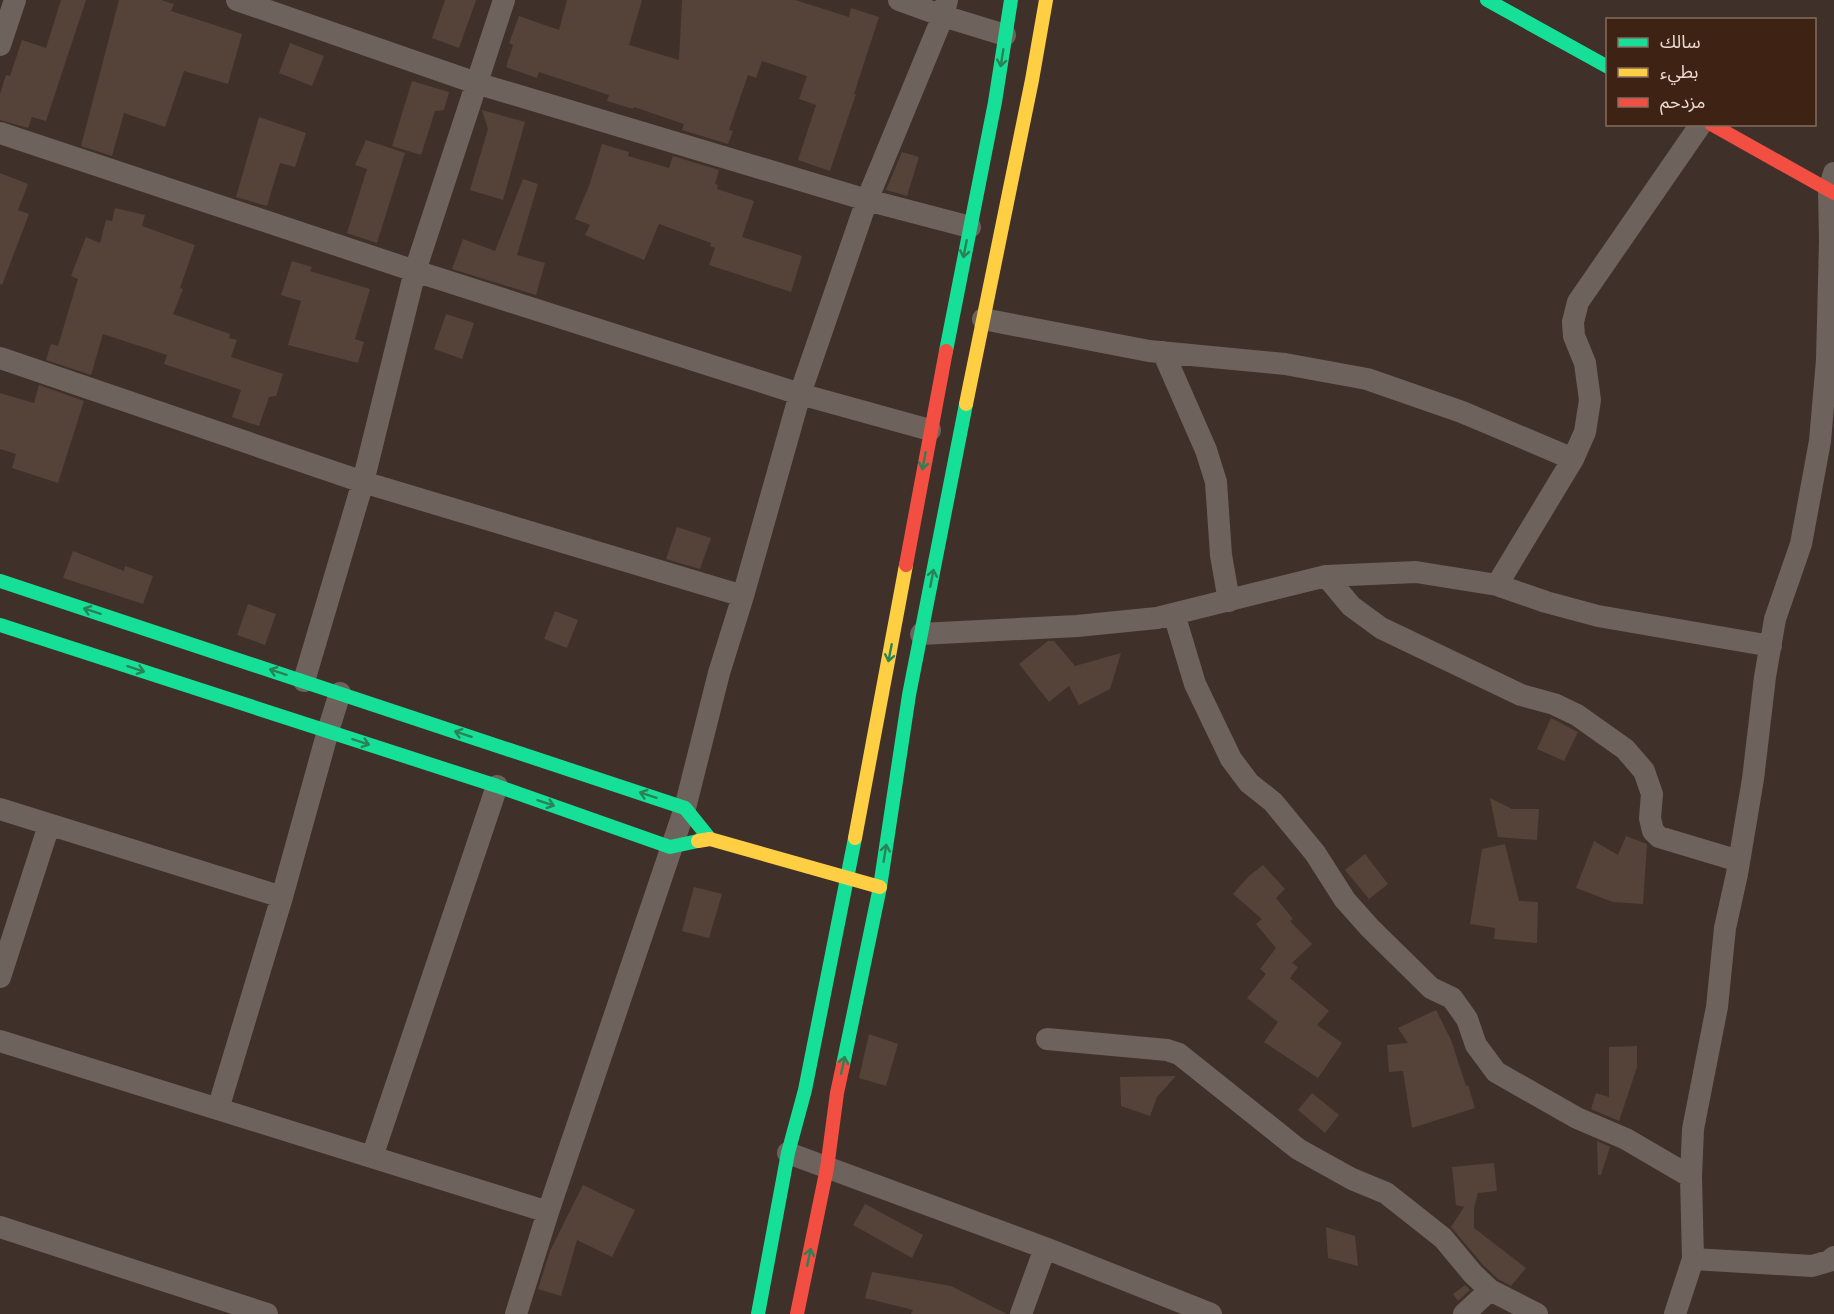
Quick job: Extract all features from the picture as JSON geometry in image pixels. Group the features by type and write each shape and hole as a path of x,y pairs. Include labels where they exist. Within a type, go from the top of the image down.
{"main road":[{"path":"797,1314 827,1168 837,1093 879,887 909,695 983,319 975,280 970,227 995,102 1011,0"},
{"path":"758,1314 788,1153 805,1090 847,878 930,430 1032,80 1046,0"},
{"path":"1487,0 1606,66"},
{"path":"1715,126 1832,185"},
{"path":"0,581 685,808 710,839"},
{"path":"0,625 497,786 670,847 710,839 879,887"}],"street":[{"path":"0,45 15,0"},
{"path":"237,0 476,83 867,200 970,227"},
{"path":"304,681 363,482 415,270 504,0"},
{"path":"898,0 945,8 1005,35"},
{"path":"516,1314 548,1212 685,808 719,673 800,394 867,200 945,8"},
{"path":"1497,585 1573,459 1585,432 1590,400 1585,363 1574,336 1573,322 1578,302 1700,126"},
{"path":"0,133 800,394 930,430"},
{"path":"1675,1314 1693,1259 1691,1177 1693,1129 1717,1007 1725,928 1753,779 1775,619 1801,544 1820,441 1827,360 1832,185"},
{"path":"983,319 1163,352 1285,364 1367,380 1462,412 1573,459"},
{"path":"1163,352 1206,450 1216,482 1221,555 1229,601"},
{"path":"0,358 363,482 743,596"},
{"path":"921,633 1077,626 1174,614 1326,576 1416,572 1497,585 1546,602 1598,616 1771,646"},
{"path":"1326,576 1352,606 1381,628 1521,695 1554,704 1577,715 1625,749 1644,771 1652,794 1650,818 1653,831 1659,837 1739,861"},
{"path":"1174,614 1195,684 1231,759 1249,783 1274,802 1315,853 1345,900 1370,928 1431,988 1452,998 1467,1019 1476,1045 1496,1072 1577,1118 1626,1139 1691,1177"},
{"path":"218,1109 340,693"},
{"path":"372,1157 497,786"},
{"path":"0,809 282,897"},
{"path":"0,977 49,825"},
{"path":"1047,1039 1167,1050 1179,1054 1298,1149 1352,1179 1386,1193 1443,1238 1473,1274 1490,1290 1537,1314"},
{"path":"0,1041 548,1212"},
{"path":"788,1153 1045,1248 1211,1314"},
{"path":"0,1227 267,1314"},
{"path":"1021,1314 1045,1248"},
{"path":"1693,1259 1812,1266 1829,1261 1834,1257"},
{"path":"1464,1314 1490,1290"}],"building":[{"path":"61,0 86,0 46,121 32,117 28,128 0,120 0,94 6,75 10,76 22,40 46,48"},
{"path":"119,0 161,0 174,4 171,11 242,34 228,84 184,71 165,127 124,113 112,156 81,146"},
{"path":"445,0 476,0 459,48 432,38"},
{"path":"567,0 642,0 629,45 679,60 682,0 795,0 849,17 851,8 879,17 830,171 798,160 816,105 799,99 807,76 762,61 756,78 748,75 729,130 733,131 728,144 682,130 684,124 634,107 633,109 607,101 609,95 539,72 537,78 506,67 513,45 509,43 519,16 559,30"},
{"path":"290,43 324,56 312,86 279,73"},
{"path":"412,81 449,92 444,110 435,111 421,155 392,146"},
{"path":"482,110 525,122 503,200 470,190 488,129"},
{"path":"259,117 306,133 295,167 280,163 267,206 236,197"},
{"path":"366,140 405,153 377,243 347,233 367,169 355,165"},
{"path":"602,144 629,152 628,156 669,168 673,156 719,170 715,184 718,185 717,189 754,201 742,237 802,256 791,292 709,265 715,248 710,246 711,243 659,224 644,260 585,235 590,225 575,219 589,186"},
{"path":"902,152 919,157 907,196 886,190"},
{"path":"0,173 28,184 18,210 29,214 2,285 0,284"},
{"path":"523,179 538,184 517,255 545,263 536,295 452,269 463,239 495,251"},
{"path":"115,208 145,215 142,226 195,245 180,288 183,289 173,314 230,334 229,338 237,340 231,357 283,374 276,396 269,397 259,426 232,417 241,390 164,364 167,355 103,334 91,375 46,360 51,344 58,346 78,279 71,276 86,237 100,243 106,220 112,221"},
{"path":"292,261 312,267 310,271 370,289 355,339 364,342 358,363 288,345 301,301 281,295"},
{"path":"446,314 474,323 462,359 434,349"},
{"path":"39,385 84,401 58,483 12,468 16,454 0,449 0,393 34,403"},
{"path":"677,527 711,538 700,569 666,559"},
{"path":"73,551 124,571 125,566 153,576 143,604 63,578"},
{"path":"248,604 276,614 265,645 237,635"},
{"path":"555,611 578,620 567,648 544,639"},
{"path":"1048,641 1054,641 1075,666 1121,653 1110,689 1079,705 1069,686 1049,702 1019,664"},
{"path":"1551,718 1578,732 1564,761 1537,749"},
{"path":"1490,798 1512,809 1539,809 1537,840 1498,837"},
{"path":"1626,836 1647,844 1643,904 1613,902 1576,888 1594,841 1618,855"},
{"path":"1505,844 1519,901 1538,902 1537,943 1494,939 1495,928 1470,924 1482,849"},
{"path":"1365,854 1388,884 1369,899 1345,870"},
{"path":"1263,865 1285,889 1276,898 1293,919 1290,921 1312,944 1292,963 1298,967 1290,978 1329,1011 1317,1025 1342,1043 1318,1078 1264,1042 1278,1022 1247,998 1266,974 1260,969 1276,948 1256,924 1262,919 1233,894 1249,876"},
{"path":"694,887 722,894 709,938 682,931"},
{"path":"1436,1010 1451,1040 1475,1108 1412,1128 1403,1071 1389,1072 1387,1045 1408,1043 1398,1028"},
{"path":"869,1034 898,1044 886,1086 859,1078"},
{"path":"1637,1046 1637,1067 1619,1121 1591,1109 1596,1093 1609,1097 1609,1047"},
{"path":"1176,1076 1157,1097 1150,1116 1121,1106 1120,1077"},
{"path":"1312,1093 1339,1115 1325,1133 1298,1110"},
{"path":"1597,1141 1610,1147 1601,1175 1598,1175"},
{"path":"1494,1163 1497,1191 1478,1193 1474,1208 1474,1228 1526,1268 1511,1286 1498,1279 1483,1265 1451,1227 1464,1207 1456,1205 1452,1167"},
{"path":"583,1185 635,1210 612,1257 577,1240 561,1296 538,1289 550,1251"},
{"path":"865,1204 923,1235 912,1258 853,1225"},
{"path":"1326,1227 1355,1236 1358,1266 1328,1258"},
{"path":"872,1272 951,1286 1007,1314 911,1314 913,1310 865,1298"},
{"path":"1465,1285 1470,1290 1458,1301 1453,1294"}],"traffic: fast":[{"path":"946,351 995,102 1011,0"},
{"path":"1487,0 1606,66"},
{"path":"843,1065 880,887 909,695 966,404"},
{"path":"0,581 685,808 710,839"},
{"path":"0,625 497,786 670,847 698,841"},
{"path":"758,1314 788,1153 805,1090 855,838"}],"traffic: slow":[{"path":"966,404 1032,80 1046,0"},
{"path":"855,838 906,565"},
{"path":"698,841 710,839 880,887"}],"traffic: jam":[{"path":"1715,126 1834,193"},
{"path":"906,565 946,351"},
{"path":"797,1314 827,1168 843,1065"}]}
